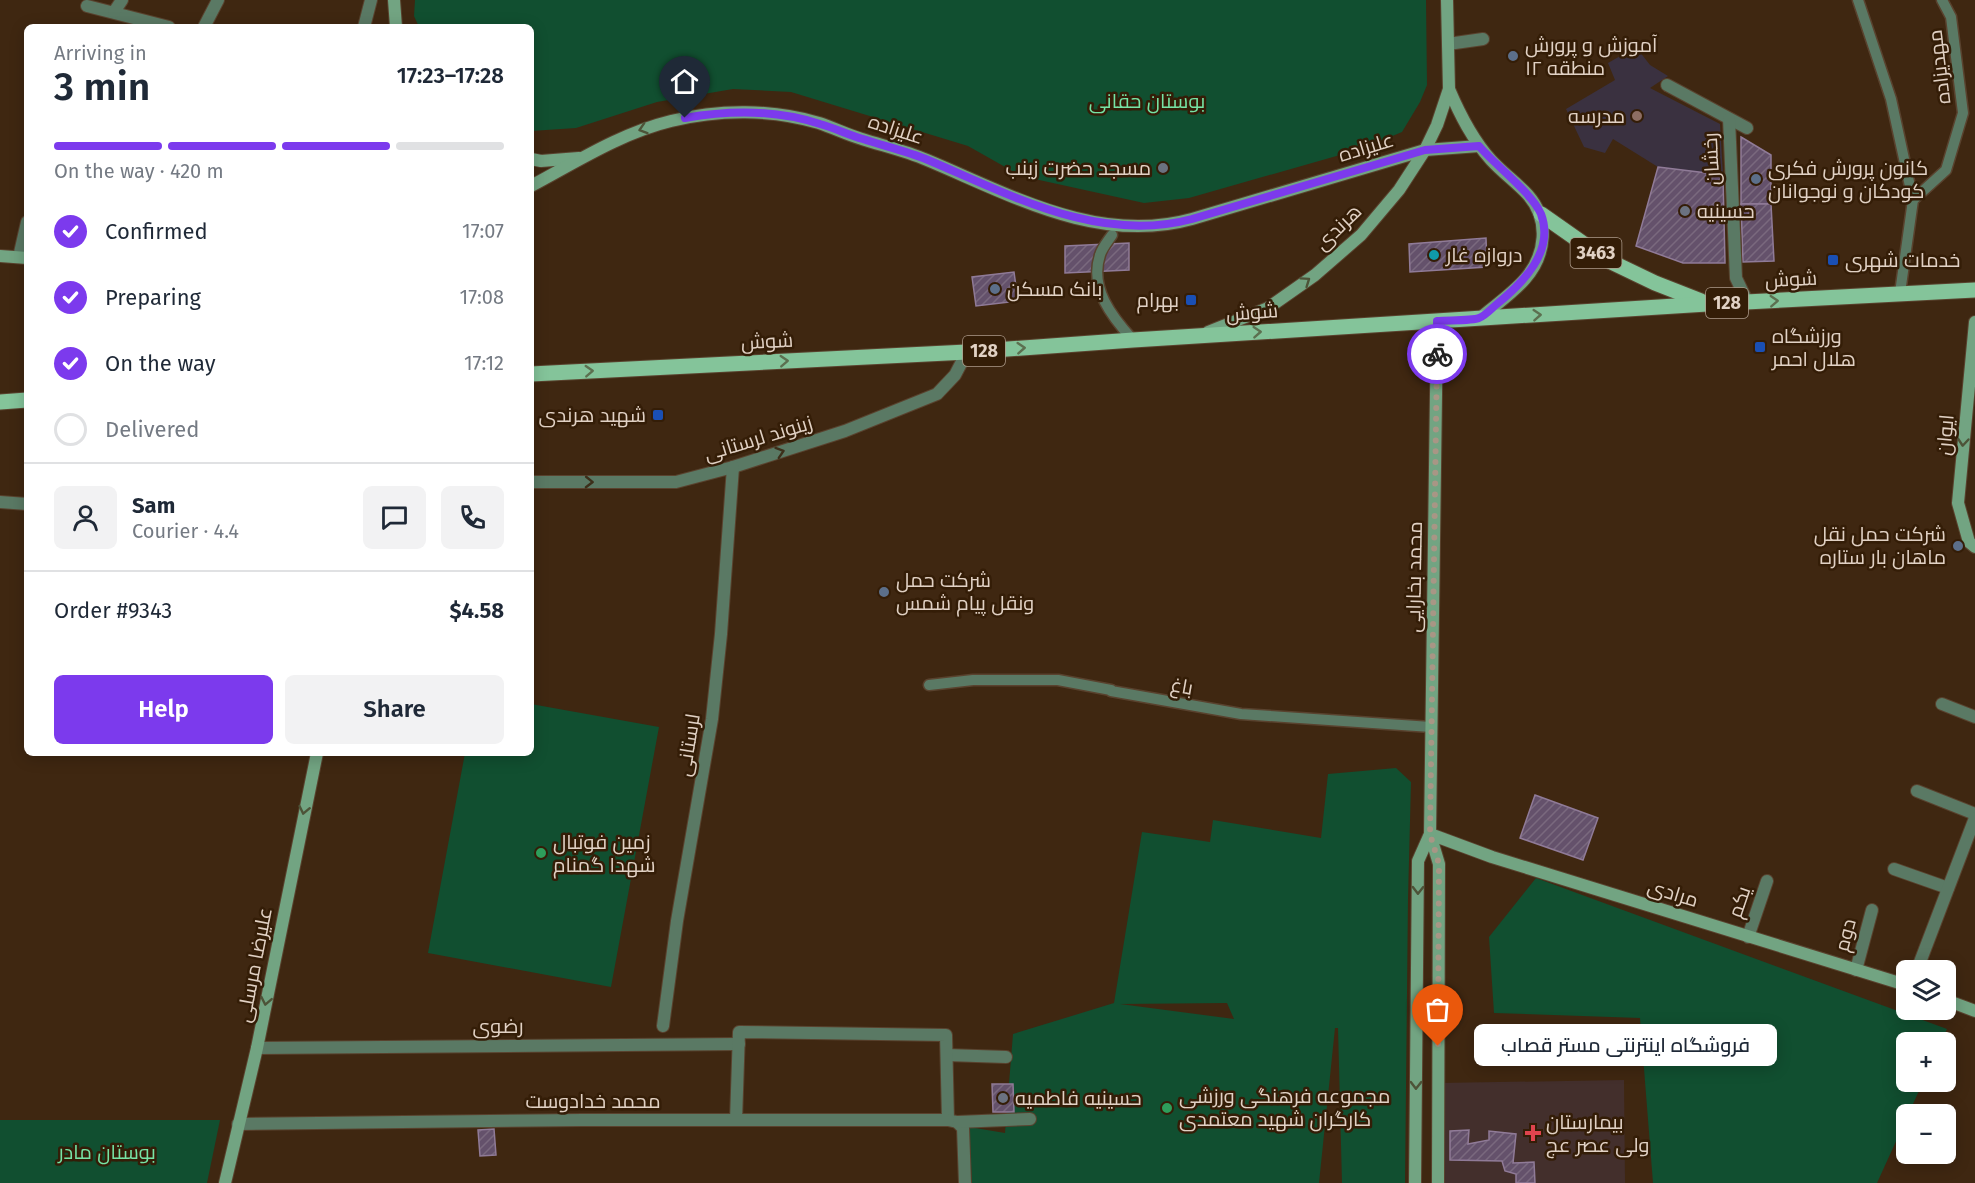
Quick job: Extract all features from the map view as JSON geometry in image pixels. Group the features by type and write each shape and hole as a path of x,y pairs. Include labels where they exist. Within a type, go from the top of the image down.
{"main road":[{"name":"3463","path":"1541,214 1605,259 1655,284 1707,304"},
{"name":"شوش","path":"534,373 967,352 1479,318 1975,290"},
{"path":"0,402 24,400"}],"street":[{"path":"114,12 122,0"},
{"path":"206,24 218,0"},
{"path":"394,0 396,24"},
{"name":"هرندی","path":"1198,336 1268,308 1315,275 1361,236 1399,190 1425,150 1437,125 1449,89 1447,0"},
{"path":"364,24 366,2"},
{"path":"87,6 158,24"},
{"path":"1448,44 1483,39"},
{"path":"1667,85 1747,128"},
{"name":"هرندی","path":"1449,89 1461,118 1479,146 1529,196 1541,214"},
{"name":"علیزاده","path":"534,184 635,131 671,121 721,114 762,113 794,117 820,124 844,134 925,159 1030,204 1066,216 1124,225 1155,226 1172,225 1425,150 1479,146"},
{"name":"رخشان","path":"1729,119 1736,278 1748,303"},
{"path":"534,160 584,158"},
{"name":"3463","path":"1479,318 1526,279 1537,261 1543,239 1541,214"},
{"path":"0,256 23,257"},
{"name":"محمد بخارایی","path":"1437,321 1430,834 1439,864 1438,1183"},
{"name":"ایوان","path":"1975,322 1958,502 1970,542 1975,547"},
{"name":"زینوند لرستانی","path":"534,482 676,482 733,467 845,431 937,394 955,375 967,352"},
{"name":"لرستانی","path":"663,1026 677,921 712,719 721,634 733,467"},
{"path":"0,502 24,504"},
{"path":"1942,704 1975,717"},
{"name":"علیرضا مرسلی","path":"225,1183 257,1048 316,756"},
{"path":"1917,791 1975,816 1921,960"},
{"name":"محمد بخارایی","path":"1415,1183 1418,861 1430,834"},
{"name":"مرادی","path":"1430,834 1492,857 1896,983"},
{"path":"1894,869 1948,888"},
{"name":"یکم","path":"1748,937 1767,881"},
{"name":"دوم","path":"1856,970 1872,910"},
{"path":"1956,1004 1975,1011"},
{"path":"736,1120 739,1032 946,1035 953,1121 963,1128 965,1183"},
{"name":"رضوی","path":"257,1048 739,1044"},
{"path":"947,1055 1006,1057"},
{"name":"محمد خدادوست","path":"238,1124 1030,1119"}],"lane":[{"path":"1858,0 1891,99 1913,200 1900,293"},
{"name":"مهدیزاده","path":"1913,200 1946,170 1963,112 1951,17 1942,0"},
{"path":"1112,235 1100,254 1097,283 1103,300 1113,316 1133,340"},
{"name":"باغ","path":"929,685 973,680 1058,680 1111,690 1111,692 1240,714 1431,727"}],"shaded area":[{"name":"مدرسه","path":"1636,47 1650,65 1668,76 1650,88 1720,124 1723,175 1658,167 1613,139 1605,153 1584,147 1566,109 1615,80 1608,63"},
{"name":"بیمارستان ولی عصر عج","path":"1624,1080 1625,1183 1442,1183 1440,1083"}],"green space":[{"name":"بوستان حقانی","path":"415,0 1426,0 1427,85 1420,102 1402,132 1361,149 1189,198 1144,203 1021,176 968,146 791,92 733,89 657,102 576,128 534,131 534,24 418,24 414,16"},
{"name":"زمین فوتبال شهدا گمنام","path":"534,705 659,727 611,987 428,953 464,756 534,756"},
{"path":"1396,768 1411,782 1405,1183 1342,1183 1338,1028 1335,1028 1319,1183 972,1183 969,1127 1005,1133 1013,1034 1114,1003 1142,832 1210,842 1213,820 1321,838 1328,774","holes":["1227,1003 1234,1019 1120,1004"]},
{"path":"1536,878 1896,1010 1896,1020 1923,1020 1947,1029 1946,1032 1896,1032 1896,1092 1918,1092 1913,1104 1896,1104 1896,1141 1877,1183 1653,1183 1640,1018 1494,1013 1489,937"},
{"name":"بوستان مادر","path":"0,1120 220,1120 207,1183 0,1183"}],"building":[{"name":"کانون پرورش فکری کودکان و نوجوانان","path":"1741,137 1771,155 1771,204 1741,204"},
{"name":"حسینیه","path":"1658,167 1723,175 1725,263 1683,263 1636,246"},
{"path":"1741,204 1771,204 1774,261 1743,262"},
{"path":"1486,238 1487,267 1410,272 1409,244"},
{"path":"1129,243 1129,270 1065,273 1065,246"},
{"name":"بانک مسکن","path":"1014,272 1018,301 976,306 972,277"},
{"path":"1535,795 1598,818 1583,860 1520,838"},
{"name":"حسینیه فاطمیه","path":"992,1084 1013,1084 1014,1112 993,1112"},
{"path":"494,1129 496,1155 480,1156 478,1130"},
{"path":"1469,1130 1468,1144 1489,1140 1489,1131 1516,1134 1513,1163 1534,1162 1535,1183 1516,1183 1516,1174 1505,1171 1502,1161 1450,1160 1450,1131"}],"way so far":[{"path":"1437,354 1430,834 1439,864 1438,1046"}],"place":[{"name":"آموزش و پرورش منطقه ۱۲","path":"1513,56"},
{"name":"مدرسه","path":"1637,116"},
{"name":"مسجد حضرت زینب","path":"1163,168"},
{"name":"کانون پرورش فکری کودکان و نوجوانان","path":"1756,179"},
{"name":"حسینیه","path":"1685,211"},
{"name":"دروازه غار","path":"1434,255"},
{"name":"خدمات شهری","path":"1833,260"},
{"name":"بانک مسکن","path":"995,289"},
{"name":"بهرام","path":"1191,300"},
{"name":"ورزشگاه هلال احمر","path":"1760,347"},
{"name":"شهید هرندی","path":"658,415"},
{"name":"شرکت حمل نقل ماهان بار ستاره","path":"1958,546"},
{"name":"شرکت حمل ونقل پیام شمس","path":"884,592"},
{"name":"زمین فوتبال شهدا گمنام","path":"541,853"},
{"name":"فروشگاه اینترنتی مستر قصاب","path":"1438,1046"},
{"name":"حسینیه فاطمیه","path":"1003,1098"},
{"name":"مجموعه فرهنگی ورزشی کارگران شهید معتمدی","path":"1167,1108"},
{"name":"بیمارستان ولی عصر عج","path":"1533,1133"}],"route":[{"path":"685,118 744,112 794,117 925,159 1040,208 1086,220 1139,226 1172,225 1425,150 1479,146 1529,196 1541,214 1542,248 1526,279 1479,318 1437,321 1437,354"}]}
